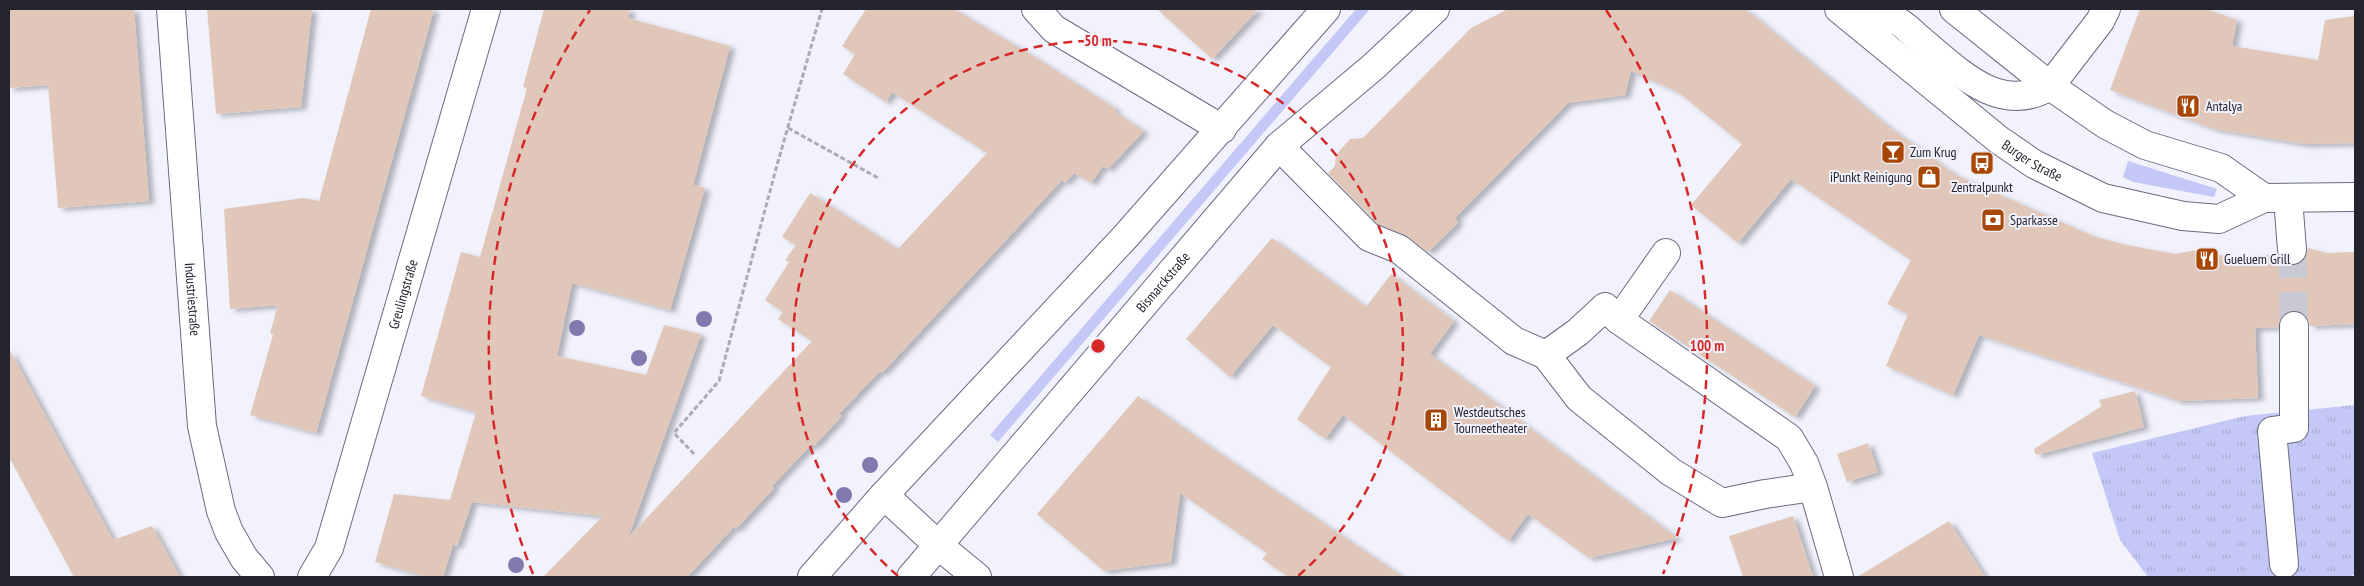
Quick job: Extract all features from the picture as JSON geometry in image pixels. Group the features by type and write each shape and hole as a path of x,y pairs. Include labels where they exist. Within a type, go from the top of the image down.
{"main road":[{"name":"Industriestraße","path":"170,9 202,426 221,512 229,532 244,558 260,577"},
{"name":"Greulingstraße","path":"312,577 329,548 332,539 486,9"},
{"path":"1036,9 1054,29 1222,129"},
{"path":"812,577 884,495 959,417 1222,129 1326,9"},
{"name":"Bismarckstraße","path":"910,577 1279,146 1373,67 1435,9"},
{"path":"1954,9 2050,86 2126,136 2154,148 2222,168 2276,198 2292,250"},
{"path":"1847,15 1896,21 1972,81 1991,91 2012,97 2035,95 2050,86 2096,13"},
{"name":"Burger Straße","path":"1847,15 1999,140 2034,164 2103,198 2183,216 2218,219 2276,198 2355,197"},
{"path":"1279,146 1369,236 1399,249 1514,341 1546,355 1579,398 1671,472 1722,504 1765,494 1813,487"},
{"path":"1619,320 1666,253"},
{"path":"1546,355 1578,332 1605,307 1619,320 1789,438 1804,463 1813,487 1839,577"},
{"path":"2284,564 2272,431 2294,428 2294,326"},
{"path":"884,495 938,545 977,577"}],"path":[{"path":"694,454 674,433 719,381 822,9"},
{"path":"788,128 880,180"}],"green space":[{"path":"1356,9 1370,9 998,442 990,435"},
{"path":"2128,161 2217,189 2214,197 2133,182 2123,177"},
{"path":"2355,405 2355,574 2349,577 2148,577 2120,540 2092,453 2245,416"}],"building":[{"path":"9,9 134,9 149,201 58,208 48,85 9,88"},
{"path":"207,9 312,9 301,107 216,114"},
{"path":"371,9 434,9 316,433 250,415 273,335 270,333 278,305 230,309 224,209 303,198 319,201"},
{"path":"544,9 630,9 628,18 730,46 693,185 705,188 670,310 572,283 557,356 646,375 664,325 701,334 628,538 812,341 778,319 783,312 765,300 789,262 785,260 796,245 782,237 810,193 898,249 987,153 892,92 886,102 843,74 855,54 842,46 866,9 954,9 1033,56 1116,109 1115,112 1144,131 1108,169 1103,166 1091,183 1074,173 1065,183 1062,180 882,373 880,371 839,414 842,416 772,486 774,488 736,529 734,527 687,577 543,577 603,516 472,502 457,546 453,544 443,577 427,577 375,562 394,494 450,500 476,412 421,396 461,252 480,257 527,88 523,87"},
{"path":"1157,9 1259,9 1212,59"},
{"path":"1508,9 1745,9 1890,128 1956,175 2093,236 2127,245 2175,254 2196,250 2224,257 2278,255 2285,264 2293,266 2301,263 2306,256 2308,248 2327,253 2355,252 2355,324 2310,326 2308,319 2302,313 2294,310 2287,312 2281,318 2278,327 2255,328 2258,398 2180,401 1979,335 1953,395 1886,366 1908,314 1887,304 1911,260 1791,179 1738,243 1691,205 1742,144 1678,92 1631,71 1625,95 1568,103 1455,218 1458,223 1428,252 1405,235 1378,224 1328,173 1335,166 1336,155 1350,139 1363,138 1471,28"},
{"path":"2140,9 2206,9 2237,20 2232,46 2318,60 2325,20 2355,16 2355,143 2305,144 2214,129 2110,90"},
{"path":"1272,238 1366,307 1391,274 1454,321 1430,354 1677,538 1589,558 1528,514 1508,541 1343,415 1325,439 1297,419 1331,367 1273,325 1230,377 1186,339"},
{"path":"1670,290 1815,386 1795,417 1649,321"},
{"path":"9,349 113,540 152,526 180,577 74,577 9,457"},
{"path":"2135,391 2144,427 2036,455 2034,449 2102,406 2099,400"},
{"path":"1138,396 1403,577 1289,577 1262,559 1267,553 1180,493 1171,562 1104,571 1037,514"},
{"path":"1868,443 1878,472 1847,482 1837,454"},
{"path":"1793,516 1813,577 1743,577 1729,536"},
{"path":"1949,521 1985,577 1857,577"}],"tunnel":[{"path":"2292,250 2294,326"}],"place":[{"name":"Antalya","path":"2188,106"},
{"name":"Zum Krug","path":"1893,152"},
{"name":"Zentralpunkt","path":"1982,163"},
{"name":"iPunkt Reinigung","path":"1929,177"},
{"name":"Sparkasse","path":"1993,220"},
{"name":"Gueluem Grill","path":"2207,259"},
{"name":"Westdeutsches Tourneetheater","path":"1436,420"}]}
